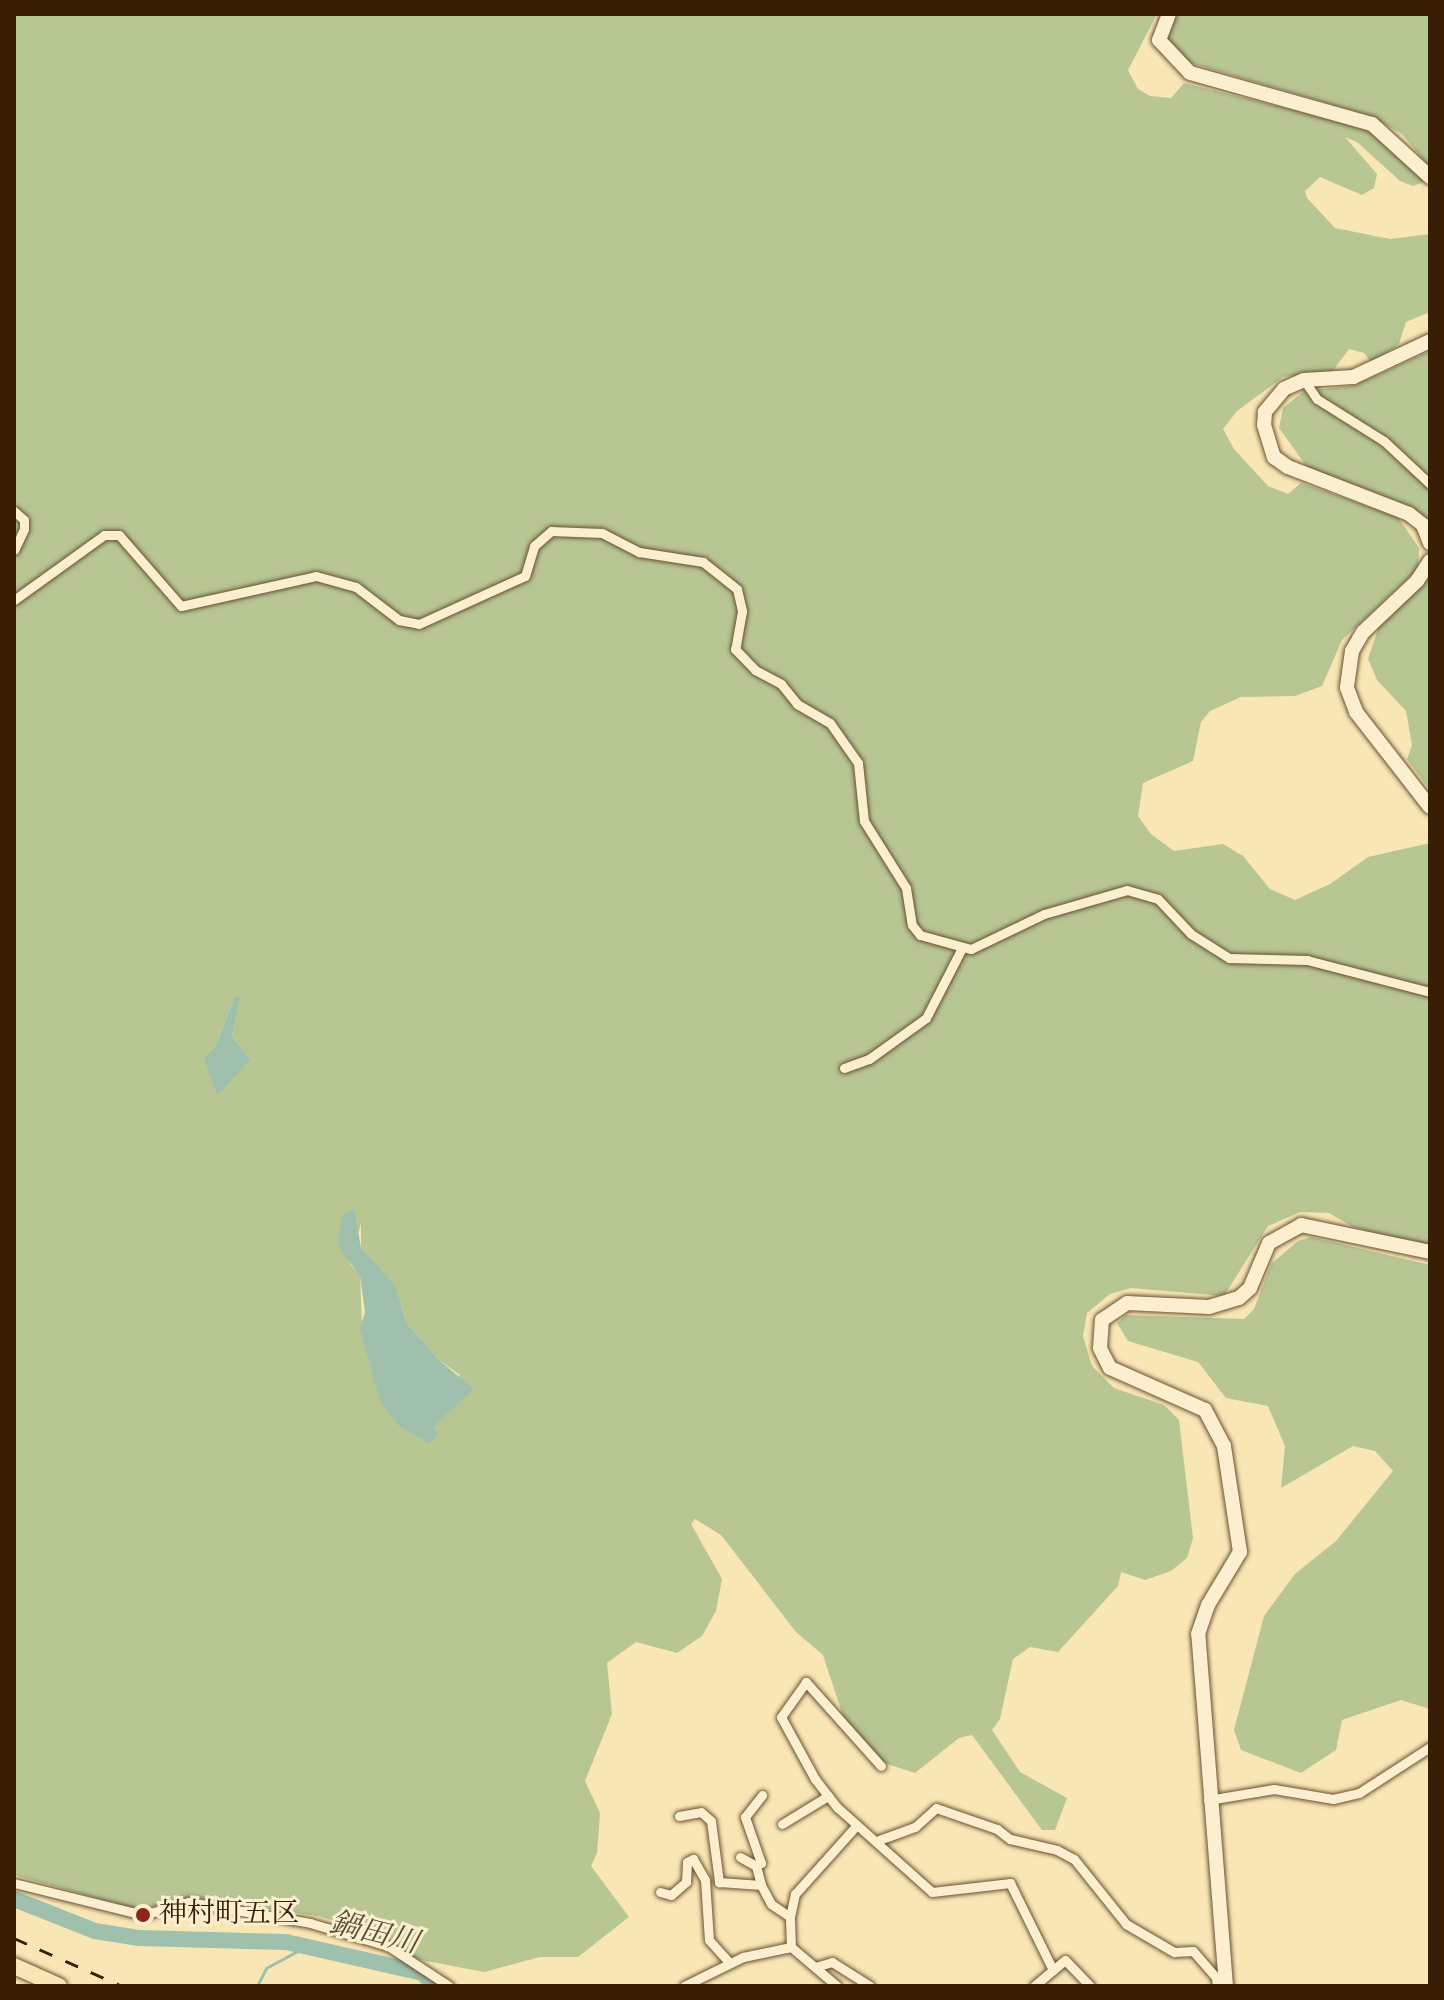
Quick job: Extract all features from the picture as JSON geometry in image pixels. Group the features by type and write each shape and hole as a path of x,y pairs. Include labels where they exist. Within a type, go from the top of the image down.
{"highway":[{"path":"14,1966 32,1981 59,1986"}],"street":[{"path":"1169,14 1159,40 1190,73 1372,124 1430,177"},
{"path":"1430,341 1353,377 1304,380 1284,389 1265,412 1274,457 1305,477 1409,514 1423,525 1430,543"},
{"path":"1304,380 1317,399 1384,441 1430,484"},
{"path":"14,511 24,520 24,529 14,550"},
{"path":"14,600 104,535 119,535 130,542 181,606 316,576 356,587 410,624 525,576 534,546 551,531 582,529 639,552 703,562 737,589 741,599 735,649 755,670 781,684 797,704 830,723 858,763 864,821 906,888 912,925 920,935 961,950 1001,937 1044,914 1127,890 1158,899 1191,934 1229,958 1307,960 1430,992"},
{"path":"1430,561 1417,581 1363,632 1352,651 1347,688 1356,712 1430,807"},
{"path":"844,1068 869,1059 926,1018 961,950"},
{"path":"1226,1986 1208,1800 1198,1634 1208,1605 1240,1552 1224,1446 1205,1410 1110,1368 1100,1348 1102,1320 1127,1303 1209,1307 1239,1298 1250,1288 1269,1243 1301,1225 1430,1252"},
{"path":"881,1766 806,1682 781,1717 828,1796 856,1826 879,1840 932,1892 1010,1883 1053,1970"},
{"path":"1208,1800 1274,1789 1333,1799 1359,1793 1430,1747"},
{"path":"756,1866 761,1863 745,1817 762,1795"},
{"path":"782,1824 828,1796"},
{"path":"879,1840 915,1827 936,1808 997,1829 1010,1839 1057,1850 1074,1859 1126,1924 1174,1952 1193,1951 1216,1977 1217,1986"},
{"path":"679,1816 701,1812 711,1821 719,1882"},
{"path":"837,1986 791,1947 790,1917 795,1894 856,1826"},
{"path":"740,1857 756,1866 771,1904 790,1917"},
{"path":"660,1892 671,1895 686,1882 687,1862 693,1859 705,1880 709,1940 729,1962"},
{"path":"705,1880 761,1885"},
{"path":"14,1883 143,1915 189,1902 310,1923 388,1946 449,1986"},
{"path":"684,1986 729,1962 791,1947"},
{"path":"1034,1986 1065,1960 1090,1986"},
{"path":"815,1967 832,1962 868,1986"}],"green space":[{"path":"14,14 1157,14 1128,70 1138,89 1150,96 1171,98 1184,83 1362,127 1412,164 1426,181 1413,186 1400,181 1357,142 1345,137 1377,174 1374,188 1362,195 1320,177 1305,191 1307,198 1335,228 1390,239 1430,234 1430,312 1406,322 1399,344 1372,363 1364,353 1349,349 1332,372 1283,377 1237,411 1223,429 1234,449 1268,486 1288,494 1301,483 1398,517 1419,548 1418,569 1342,640 1322,686 1295,696 1241,697 1210,711 1201,722 1193,761 1143,783 1138,816 1151,834 1174,851 1223,844 1243,856 1270,889 1295,900 1330,884 1368,857 1430,843 1430,1247 1353,1227 1329,1213 1300,1212 1268,1226 1224,1296 1131,1288 1110,1294 1087,1313 1083,1336 1092,1366 1114,1388 1164,1405 1179,1420 1193,1538 1187,1558 1171,1571 1145,1580 1121,1572 1118,1586 1058,1652 1030,1647 1013,1659 1000,1719 992,1730 1020,1772 1067,1798 1055,1830 1042,1830 972,1735 959,1738 915,1773 881,1762 843,1716 823,1655 796,1632 721,1535 695,1519 691,1524 722,1579 716,1611 702,1636 677,1653 636,1642 607,1663 612,1714 585,1781 600,1813 597,1853 591,1866 629,1917 578,1957 540,1957 484,1972 416,1959 354,1926 317,1916 190,1897 140,1910 14,1875","holes":["235,995 239,998 232,1036 247,1056 217,1093 205,1058 216,1046","361,1223 361,1248 397,1291 406,1322 439,1360 460,1375 433,1427 421,1434 400,1427 362,1326 360,1275 350,1264"]},
{"path":"1169,14 1430,14 1430,168 1402,134 1368,115 1180,60 1166,36"},
{"path":"1430,351 1430,524 1393,500 1307,467 1279,428 1283,408 1304,391 1353,386"},
{"path":"1430,574 1430,790 1407,759 1412,745 1406,711 1377,680 1368,659 1379,626"},
{"path":"1311,1237 1430,1265 1430,1709 1401,1700 1342,1720 1336,1750 1301,1773 1241,1750 1234,1730 1264,1616 1295,1574 1336,1541 1393,1471 1375,1451 1353,1446 1281,1488 1285,1446 1268,1406 1226,1398 1198,1362 1128,1341 1117,1323 1126,1315 1244,1319 1254,1309 1271,1264 1298,1241"}],"shaded area":[{"path":"235,995 240,998 232,1036 250,1060 217,1095 204,1058 216,1046"},
{"path":"354,1209 361,1248 396,1287 406,1322 439,1360 474,1389 433,1427 438,1434 429,1443 400,1427 380,1401 360,1329 365,1312 360,1276 337,1245 343,1215"}],"waterway":[{"name":"鍋田川","path":"14,1899 95,1931 139,1938 286,1942 422,1973 436,1986"},
{"path":"257,1986 266,1968 305,1947"}],"railway":[{"path":"14,1938 122,1986"}],"place":[{"name":"神村町五区","path":"143,1915"}]}
